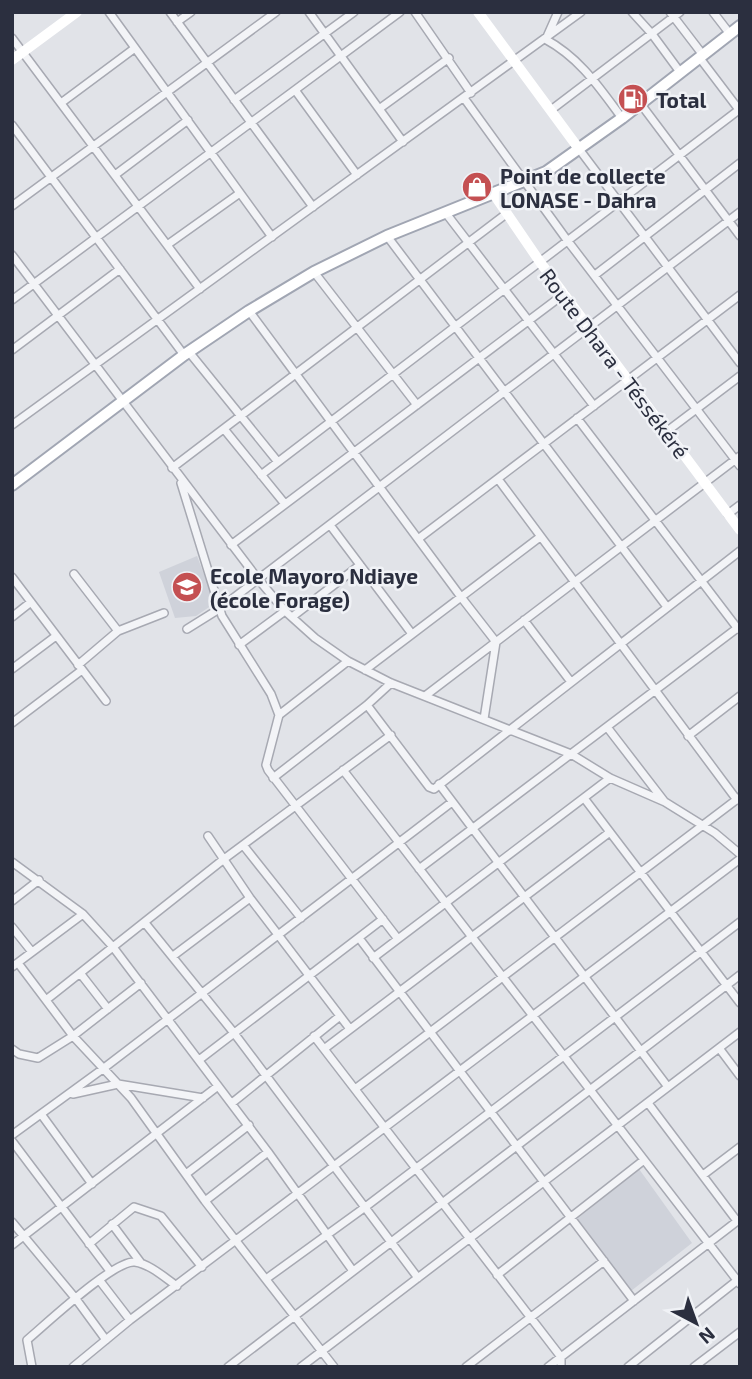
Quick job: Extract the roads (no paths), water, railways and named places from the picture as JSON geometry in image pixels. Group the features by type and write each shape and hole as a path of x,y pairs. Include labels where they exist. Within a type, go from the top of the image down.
{"main road":[{"path":"12,485 249,311 314,272 387,236 546,172 622,118 740,26"}],"street":[{"path":"12,60 77,12"},
{"path":"109,12 272,237"},
{"path":"170,12 313,207"},
{"path":"177,22 191,12"},
{"path":"12,206 276,12"},
{"path":"309,12 403,142"},
{"path":"234,100 354,12"},
{"path":"12,300 400,12"},
{"path":"415,12 471,93"},
{"path":"478,12 617,202 740,363"},
{"path":"545,39 558,12"},
{"path":"12,425 581,12"},
{"path":"632,12 680,72"},
{"path":"713,12 730,34"},
{"path":"261,475 739,110 675,14 594,80 551,110"},
{"path":"12,38 200,289"},
{"path":"545,39 566,51 594,80 622,118"},
{"path":"61,103 135,48"},
{"path":"379,109 449,58"},
{"path":"295,90 357,175"},
{"path":"425,696 655,519 738,460 568,240 464,98"},
{"path":"640,103 740,236"},
{"path":"115,175 188,120"},
{"path":"13,129 158,319 278,462"},
{"path":"595,275 740,163"},
{"path":"167,245 240,193"},
{"name":"Route Dhara - Téssékéré","path":"493,193 540,262 740,530"},
{"path":"446,212 594,406"},
{"path":"187,629 219,609 740,212"},
{"path":"172,468 506,214"},
{"path":"387,236 667,607"},
{"path":"12,255 231,545 285,611 315,638 348,661 391,683 571,754 610,778 665,802 702,826 740,857 334,1168 130,1320 73,1367"},
{"path":"12,350 120,269"},
{"path":"314,272 417,405"},
{"path":"231,545 564,294"},
{"path":"418,539 740,295"},
{"path":"249,311 496,642 484,719"},
{"path":"666,432 740,376"},
{"path":"419,869 739,628 577,418"},
{"path":"224,429 285,504"},
{"path":"180,478 219,609 271,694 279,715 266,765 273,778 398,939"},
{"path":"355,1089 738,798 654,691 498,479"},
{"path":"728,514 740,505"},
{"path":"330,524 412,634"},
{"path":"365,670 540,537"},
{"path":"367,705 433,789 740,551"},
{"path":"292,617 360,565"},
{"path":"74,574 118,631"},
{"path":"12,577 106,701"},
{"path":"12,617 31,603"},
{"path":"239,645 285,611"},
{"path":"12,723 80,668 118,631 164,613"},
{"path":"524,620 571,682"},
{"path":"12,669 56,636"},
{"path":"279,715 348,661"},
{"path":"273,778 391,683"},
{"path":"688,736 737,698 740,708"},
{"path":"607,727 665,802"},
{"path":"46,1000 224,859 391,735"},
{"path":"343,770 739,1281 628,1367"},
{"path":"373,958 610,778"},
{"path":"439,784 668,1087"},
{"path":"584,798 740,1003"},
{"path":"12,1136 452,802"},
{"path":"324,1049 610,832"},
{"path":"208,836 250,898 350,1029"},
{"path":"243,845 301,918"},
{"path":"12,862 83,914 113,947 232,1102 353,1271"},
{"path":"12,901 39,880"},
{"path":"173,956 250,898"},
{"path":"83,914 15,965 73,1036 118,1084 334,1367"},
{"path":"199,1060 383,919"},
{"path":"266,1279 364,1208 740,922"},
{"path":"145,923 234,1033 418,1278"},
{"path":"12,927 32,952"},
{"path":"359,939 634,1301"},
{"path":"80,973 108,1009"},
{"path":"228,1367 740,975"},
{"path":"12,1049 19,1054 38,1058 73,1036 141,983"},
{"path":"232,1102 340,1016"},
{"path":"301,1367 740,1032"},
{"path":"314,1036 561,1357 561,1367"},
{"path":"719,1048 740,1076"},
{"path":"66,1097 88,1089 118,1084 203,1098"},
{"path":"12,1245 218,1086"},
{"path":"548,1367 739,1220 648,1102"},
{"path":"41,1114 92,1184"},
{"path":"186,1174 249,1125"},
{"path":"12,1141 110,1271"},
{"path":"702,1175 739,1148"},
{"path":"205,1201 268,1152"},
{"path":"497,1275 644,1160"},
{"path":"89,1244 134,1207 161,1216 202,1268"},
{"path":"12,1222 106,1340"},
{"path":"112,1224 142,1263 177,1286"},
{"path":"32,1367 27,1340 110,1271 131,1261 142,1263"},
{"path":"466,1367 604,1261"},
{"path":"100,1281 130,1320"},
{"path":"694,1367 740,1332"}],"place":[{"name":"Total","path":"633,99"},
{"name":"Point de collecte LONASE - Dahra","path":"477,187"},
{"name":"Ecole Mayoro Ndiaye (école Forage)","path":"187,587"}]}
